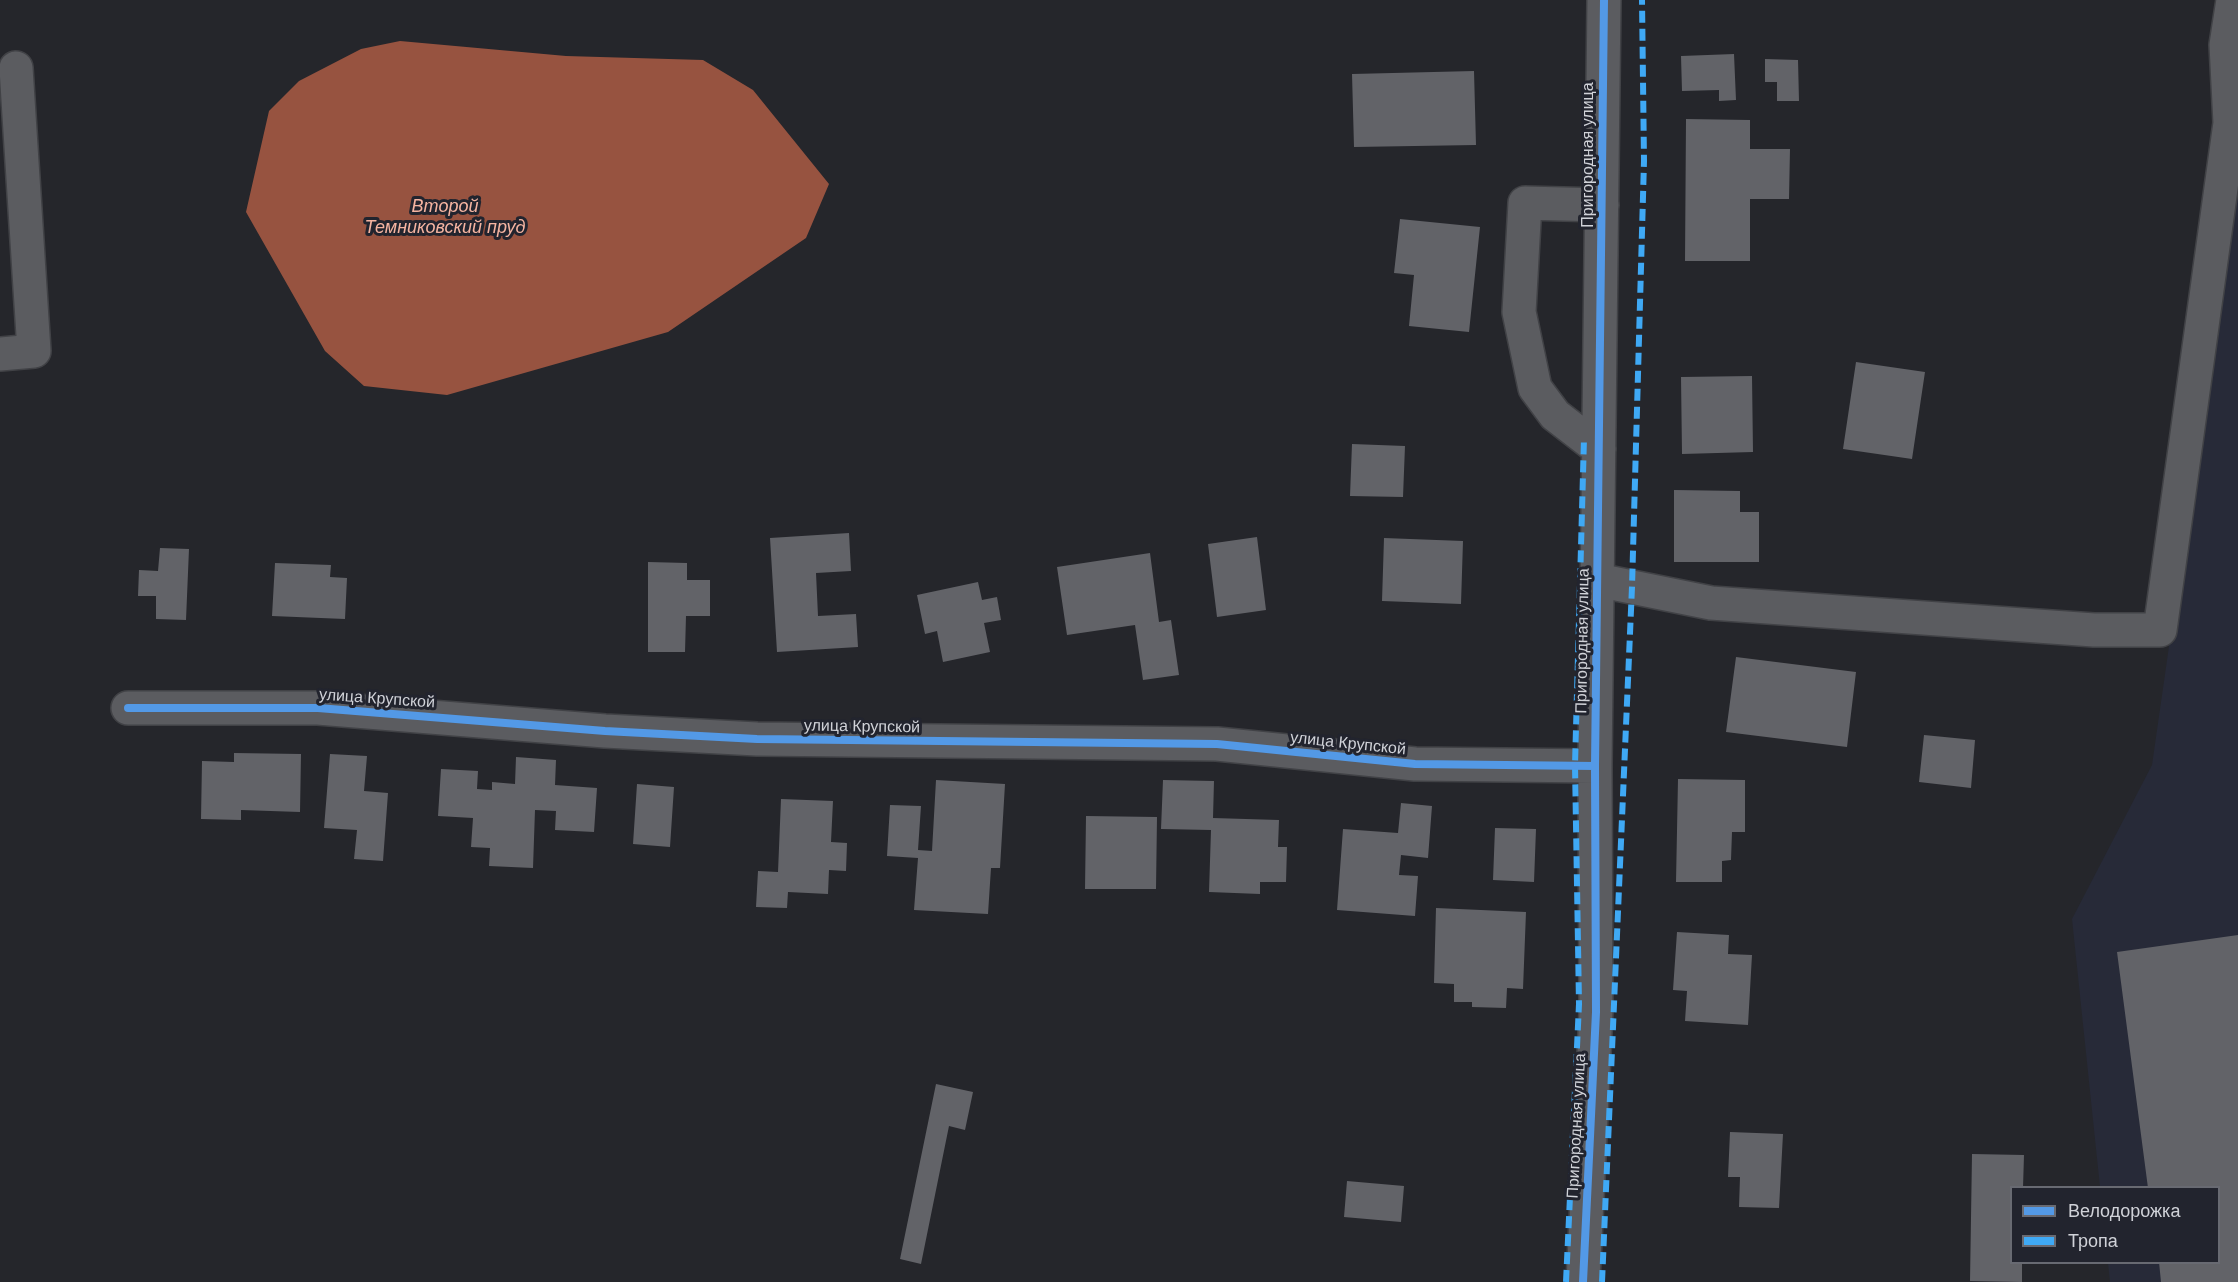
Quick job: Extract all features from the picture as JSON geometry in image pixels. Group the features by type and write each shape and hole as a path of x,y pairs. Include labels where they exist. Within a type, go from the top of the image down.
{"street":[{"name":"Пригородная улица","path":"1582,1282 1596,1012 1595,766 1604,0"},
{"path":"1597,580 1711,603 2094,630 2160,630 2230,123 2226,45 2234,0"},
{"path":"0,354 34,351 16,68"},
{"path":"1599,449 1555,416 1535,388 1519,312 1525,203 1602,205"},
{"name":"улица Крупской","path":"128,708 318,708 605,731 757,739 1216,744 1415,764 1595,766"}],"shaded area":[{"path":"2238,164 2238,1282 2110,1282 2108,1264 2220,1264 2220,1186 2100,1186 2072,919 2152,765"}],"water":[{"name":"Второй Темниковский пруд","path":"400,41 566,56 703,60 753,90 829,184 806,238 668,332 447,395 364,386 325,351 246,212 269,111 299,81 361,49"}],"building":[{"path":"1734,54 1736,100 1719,101 1719,90 1682,91 1681,56"},
{"path":"1765,59 1798,60 1799,101 1777,101 1777,82 1765,82"},
{"path":"1474,71 1476,145 1354,147 1352,74"},
{"path":"1686,119 1750,120 1750,149 1790,149 1789,199 1750,199 1750,261 1685,261"},
{"path":"1400,219 1480,227 1469,332 1409,326 1414,275 1394,273"},
{"path":"1856,362 1925,372 1912,459 1843,449"},
{"path":"1752,376 1753,452 1682,454 1681,377"},
{"path":"1352,444 1405,446 1403,497 1350,496"},
{"path":"1674,490 1740,491 1740,512 1759,512 1759,562 1674,562"},
{"path":"849,533 851,571 816,573 818,616 856,614 858,647 777,652 770,538"},
{"path":"1257,537 1266,610 1217,617 1208,544"},
{"path":"1384,538 1463,541 1461,604 1382,601"},
{"path":"160,548 189,549 186,620 156,619 156,596 138,596 139,570 158,571"},
{"path":"1150,553 1159,622 1171,620 1179,675 1143,680 1135,625 1067,635 1057,567"},
{"path":"648,562 687,563 687,580 710,580 710,616 686,616 685,652 648,652"},
{"path":"275,563 331,565 330,577 347,578 345,619 272,616"},
{"path":"978,582 982,600 997,597 1001,620 984,623 990,652 943,662 937,631 925,634 917,595"},
{"path":"1736,657 1856,672 1847,747 1726,732"},
{"path":"1924,735 1975,740 1971,788 1919,782"},
{"path":"234,753 301,754 300,812 241,810 241,820 201,819 202,761 234,762"},
{"path":"330,754 367,756 364,791 388,793 383,861 354,859 357,830 324,828"},
{"path":"516,757 556,760 555,785 597,788 594,832 555,830 556,811 535,810 533,868 489,866 490,848 471,847 473,818 438,816 441,769 478,771 477,789 492,790 492,782 515,784"},
{"path":"1678,779 1745,780 1745,832 1732,832 1731,860 1722,861 1722,882 1676,882"},
{"path":"936,780 1005,784 1000,868 991,868 988,914 914,910 918,858 887,856 890,805 921,806 918,850 932,851"},
{"path":"1163,780 1214,781 1213,818 1279,820 1278,847 1287,847 1286,882 1260,882 1260,894 1209,892 1211,830 1161,829"},
{"path":"637,784 674,787 670,847 633,844"},
{"path":"781,799 833,801 831,842 847,843 846,871 829,870 828,894 788,892 787,908 756,907 758,871 778,872"},
{"path":"1401,803 1432,806 1428,858 1401,855 1399,875 1418,876 1415,916 1337,910 1343,829 1398,833"},
{"path":"1086,816 1157,817 1156,889 1085,889"},
{"path":"1495,828 1536,829 1534,882 1493,880"},
{"path":"1436,908 1526,912 1523,989 1507,988 1506,1008 1472,1007 1472,1002 1454,1002 1454,984 1434,983"},
{"path":"1677,932 1729,935 1728,954 1752,955 1748,1025 1685,1021 1687,991 1673,990"},
{"path":"2238,935 2238,1282 2161,1282 2159,1264 2220,1264 2220,1186 2148,1186 2117,952"},
{"path":"936,1084 973,1092 965,1130 949,1126 921,1264 900,1259"},
{"path":"1730,1132 1783,1134 1779,1208 1739,1207 1740,1177 1728,1177"},
{"path":"1972,1154 2024,1155 2023,1186 2010,1186 2010,1264 2022,1264 2022,1282 1970,1281"},
{"path":"1347,1181 1404,1186 1401,1222 1344,1217"}],"marked path":[{"path":"1602,1282 1632,587 1644,161 1642,0"},
{"path":"1566,1282 1579,1004 1575,765 1584,438"}],"cycle path":[{"path":"1583,1282 1596,1012 1595,766 1604,0"},
{"path":"128,708 318,708 605,731 757,739 1217,744 1415,764 1595,766"}]}
